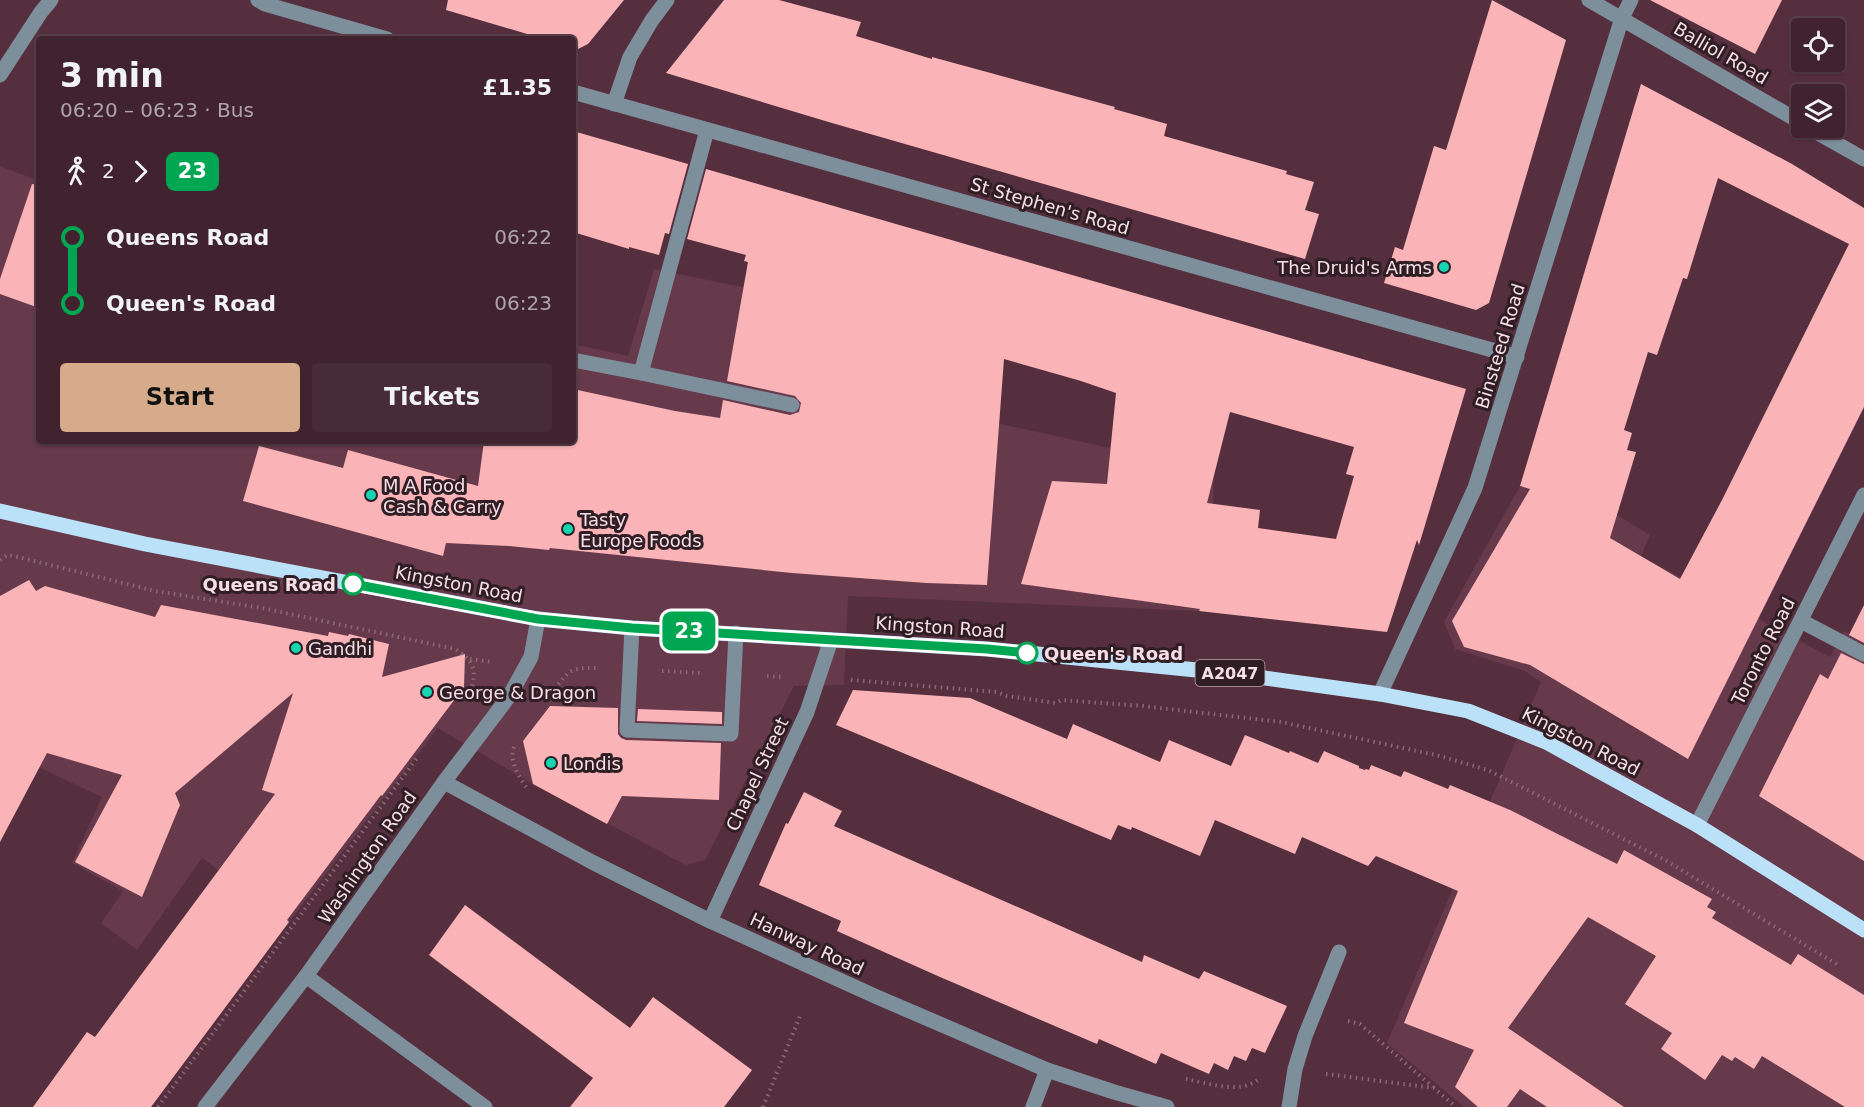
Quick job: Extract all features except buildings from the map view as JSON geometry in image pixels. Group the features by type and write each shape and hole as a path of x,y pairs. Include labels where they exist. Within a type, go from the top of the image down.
{"main road":[{"name":"Kingston Road","path":"0,511 145,544 538,619 632,628 987,649 1236,674 1380,694 1468,711 1546,742 1697,825 1864,930"}],"street":[{"path":"0,75 51,0"},
{"path":"258,0 377,36"},
{"path":"614,104 630,57 667,0"},
{"name":"Balliol Road","path":"1589,0 1791,117"},
{"name":"Binsteed Road","path":"1380,694 1475,488 1622,18 1631,0"},
{"name":"St Stephen's Road","path":"576,93 1517,357"},
{"path":"641,373 707,130"},
{"path":"1827,138 1864,159"},
{"path":"576,361 792,405"},
{"name":"Toronto Road","path":"1697,825 1864,495"},
{"name":"Washington Road","path":"205,1107 306,976 444,782 510,694 531,657 538,619"},
{"path":"1801,621 1864,654"},
{"path":"632,628 627,730 731,734 736,633"},
{"name":"Chapel Street","path":"710,921 807,712 831,640"},
{"name":"Hanway Road","path":"444,782 592,862 710,921 877,997 1047,1070 1167,1107"},
{"path":"1289,1107 1295,1069 1305,1036 1339,952"},
{"path":"306,976 485,1107"},
{"path":"1033,1107 1047,1070"}],"path":[{"path":"0,560 7,555 18,557 155,591 262,609 455,649 470,659 482,660"},
{"path":"464,698 471,689 475,677 470,659"},
{"path":"568,668 574,669"},
{"path":"846,680 997,692 1007,696 1056,703 1062,700 1246,717 1281,722 1436,755 1488,770 1665,860 1838,966"},
{"path":"158,1107 423,750"},
{"path":"764,1107 800,1016"},
{"path":"1349,1021 1360,1024 1456,1107"},
{"path":"1180,1078 1230,1087 1246,1087 1258,1081 1263,1074"},
{"path":"1323,1074 1434,1088"}],"shaded area":[{"path":"0,166 36,180 36,444 576,444 576,345 628,356 654,269 849,309 876,219 959,242 910,404 1214,471 1213,504 1199,611 848,596 844,685 794,686 705,860 686,865 533,784 438,728 289,922 202,858 137,950 101,923 123,891 72,863 102,797 0,749"},
{"path":"1520,486 1617,515 1650,535 1641,556 1830,657 1844,631 1864,641 1864,1107 1464,1107 1387,1043 1541,682 1525,671 1455,649 1444,622"}],"bus line":[{"name":"23","path":"353,584 538,619 632,628 1027,653"}],"place":[{"name":"The Druid's Arms","path":"1444,267"},
{"name":"M A Food Cash & Carry","path":"371,495"},
{"name":"Tasty Europe Foods","path":"568,529"},
{"name":"Queens Road","path":"353,584"},
{"name":"Gandhi","path":"296,648"},
{"name":"Queen's Road","path":"1027,653"},
{"name":"George & Dragon","path":"427,692"},
{"name":"Londis","path":"551,763"}]}
